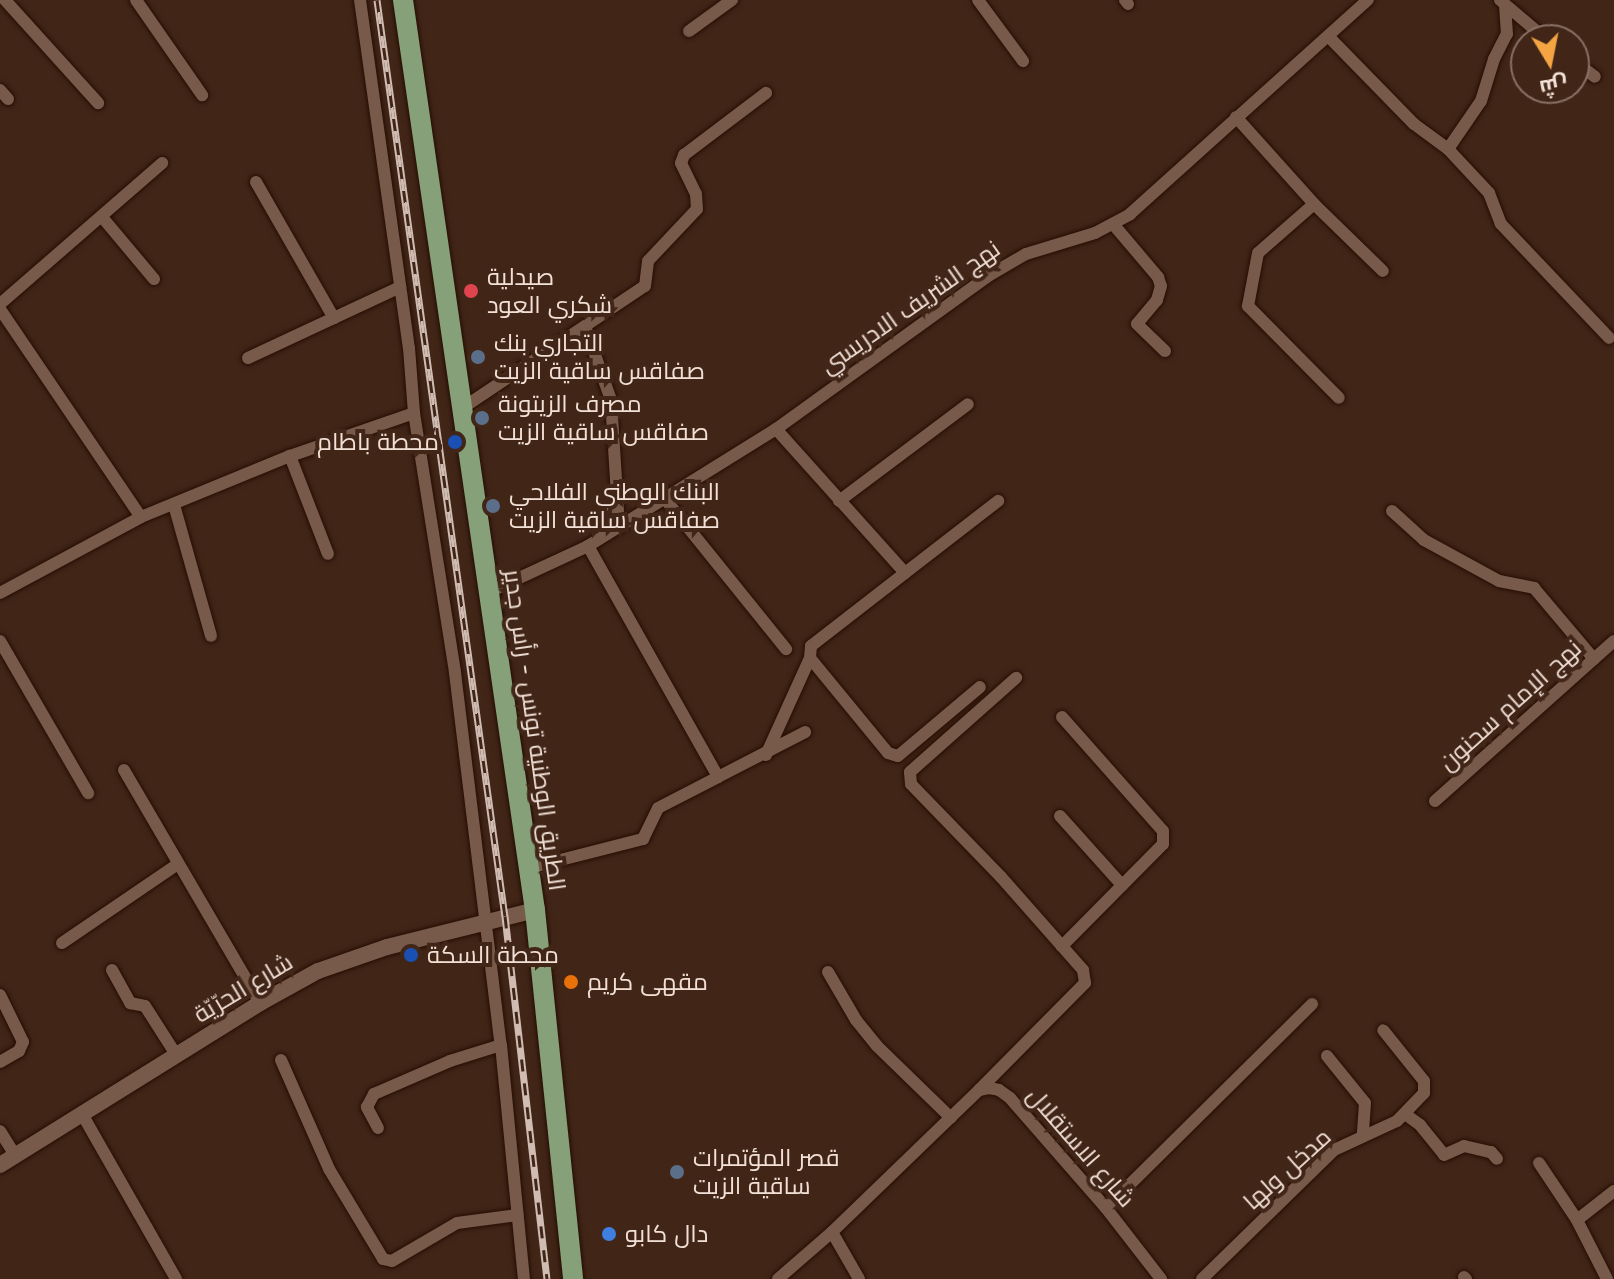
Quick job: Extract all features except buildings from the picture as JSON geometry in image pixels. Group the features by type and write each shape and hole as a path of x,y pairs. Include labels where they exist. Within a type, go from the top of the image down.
{"main road":[{"name":"الطريق الوطنية تونس - رأس جدير","path":"403,0 535,910 573,1279"}],"street":[{"path":"5,0 98,103"},
{"path":"136,0 202,95"},
{"path":"360,0 400,287 414,413 453,659 501,1045 524,1279"},
{"path":"689,31 732,0"},
{"path":"978,0 1023,61"},
{"name":"نهج الشريف الادريسي","path":"489,592 588,546 776,429 988,276 1035,249 1113,224 1130,214 1368,0"},
{"path":"1448,149 1481,101 1494,59 1507,34 1503,3"},
{"path":"1503,3 1528,24"},
{"path":"1328,36 1414,124 1448,149 1489,193 1501,224 1609,338"},
{"path":"1590,73 1595,77"},
{"path":"461,409 586,329 645,286 648,261 697,209 696,194 681,163 684,155 766,93"},
{"path":"1236,117 1314,204 1383,271"},
{"path":"141,517 0,306 162,163"},
{"path":"256,182 334,318"},
{"path":"1314,204 1258,253 1248,306 1339,398"},
{"path":"102,217 154,279"},
{"path":"1113,224 1160,281 1157,300 1137,324 1165,351"},
{"path":"248,358 400,287"},
{"path":"586,329 611,400 619,526"},
{"path":"839,501 968,404"},
{"path":"0,593 141,517 290,456 414,413"},
{"path":"776,429 905,573"},
{"path":"290,456 328,554"},
{"path":"665,499 786,649"},
{"path":"766,755 810,658 811,646 998,501"},
{"path":"174,505 211,636"},
{"path":"1392,511 1436,547 1499,581 1534,588 1594,659"},
{"path":"588,546 718,777"},
{"path":"0,641 88,793"},
{"name":"نهج الإمام سحنون","path":"1435,801 1614,641"},
{"path":"810,658 888,753 898,756 980,687"},
{"path":"778,1279 951,1118 1085,983 1083,970 911,784 910,772 1016,678"},
{"path":"1062,717 1163,831 1163,844 1062,946"},
{"path":"529,868 643,839 658,808 766,755 805,732"},
{"path":"124,770 260,1003"},
{"path":"1060,816 1122,885"},
{"path":"62,943 178,864"},
{"name":"شارع الحرّيّة","path":"0,1165 260,1003 347,960 486,920 535,910"},
{"path":"112,970 130,1003 145,1006 177,1056"},
{"path":"828,972 856,1020 877,1046 951,1118"},
{"path":"0,995 23,1042 19,1051 0,1062"},
{"path":"1106,1208 1312,1004"},
{"path":"1383,1030 1424,1081 1424,1093 1405,1114 1420,1125 1444,1155 1464,1146 1491,1152 1497,1159"},
{"path":"378,1128 367,1107 374,1094 450,1061 501,1045"},
{"path":"1327,1056 1365,1103 1363,1135"},
{"path":"281,1060 329,1169 383,1259 392,1261 457,1223 517,1215"},
{"name":"شارع الاستقلال","path":"979,1090 999,1090 1010,1098 1106,1208 1161,1279"},
{"path":"82,1114 176,1279"},
{"name":"مدخل ولها","path":"1202,1279 1334,1150 1397,1121 1405,1114"},
{"path":"0,1131 15,1155"},
{"path":"1539,1163 1577,1220 1607,1279"},
{"path":"1577,1220 1614,1191"},
{"path":"832,1232 859,1279"}],"railway":[{"path":"377,0 505,916 547,1279"}],"place":[{"name":"صيدلية شكري العود","path":"471,291"},
{"name":"التجاري بنك صفاقس ساقية الزيت","path":"478,357"},
{"name":"مصرف الزيتونة صفاقس ساقية الزيت","path":"482,418"},
{"name":"محطة باطام","path":"455,442"},
{"name":"البنك الوطني الفلاحي صفاقس ساقية الزيت","path":"493,506"},
{"name":"محطة السكة","path":"411,955"},
{"name":"مقهى كريم","path":"571,982"},
{"name":"قصر المؤتمرات ساقية الزيت","path":"677,1172"},
{"name":"دال كابو","path":"609,1234"}]}
